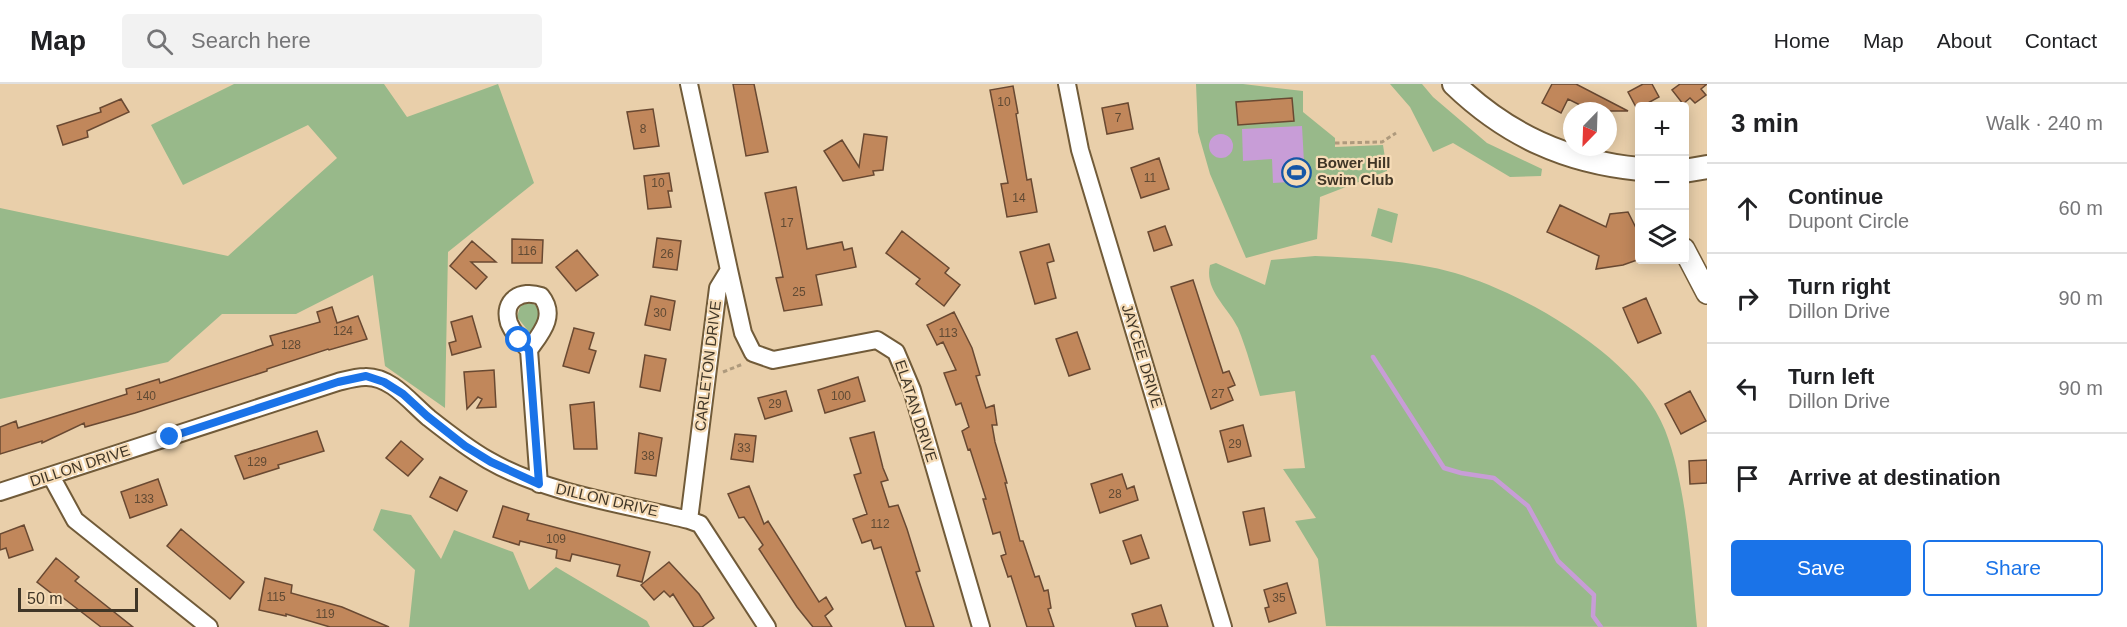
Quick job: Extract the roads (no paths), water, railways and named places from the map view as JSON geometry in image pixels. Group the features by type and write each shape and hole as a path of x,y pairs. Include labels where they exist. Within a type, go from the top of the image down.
{"main road":[{"path":"1455,84 1474,103 1503,125 1534,141 1566,155 1595,163 1635,168"},
{"path":"1689,170 1707,167"}],"street":[{"path":"689,84 729,270"},
{"name":"JAYCEE DRIVE","path":"1067,84 1080,150 1223,627"},
{"path":"1689,259 1707,293"},
{"name":"CARLETON DRIVE","path":"689,520 718,288 729,270"},
{"name":"ELATAN DRIVE","path":"729,270 743,333 753,353 773,360 877,340 896,352 912,390 981,627"},
{"path":"529,350 539,484"},
{"name":"DILLON DRIVE","path":"0,492 338,382 366,376 384,382 403,394 465,446 491,462 539,484 689,520"},
{"path":"51,476 75,520 209,627"},
{"path":"689,520 700,524 767,627"}],"waterway":[{"path":"1373,357 1444,468 1494,478 1528,506 1558,561 1594,595 1593,616 1601,627"}],"place":[{"name":"Bower Hill Swim Club","path":"1296,172"}]}
